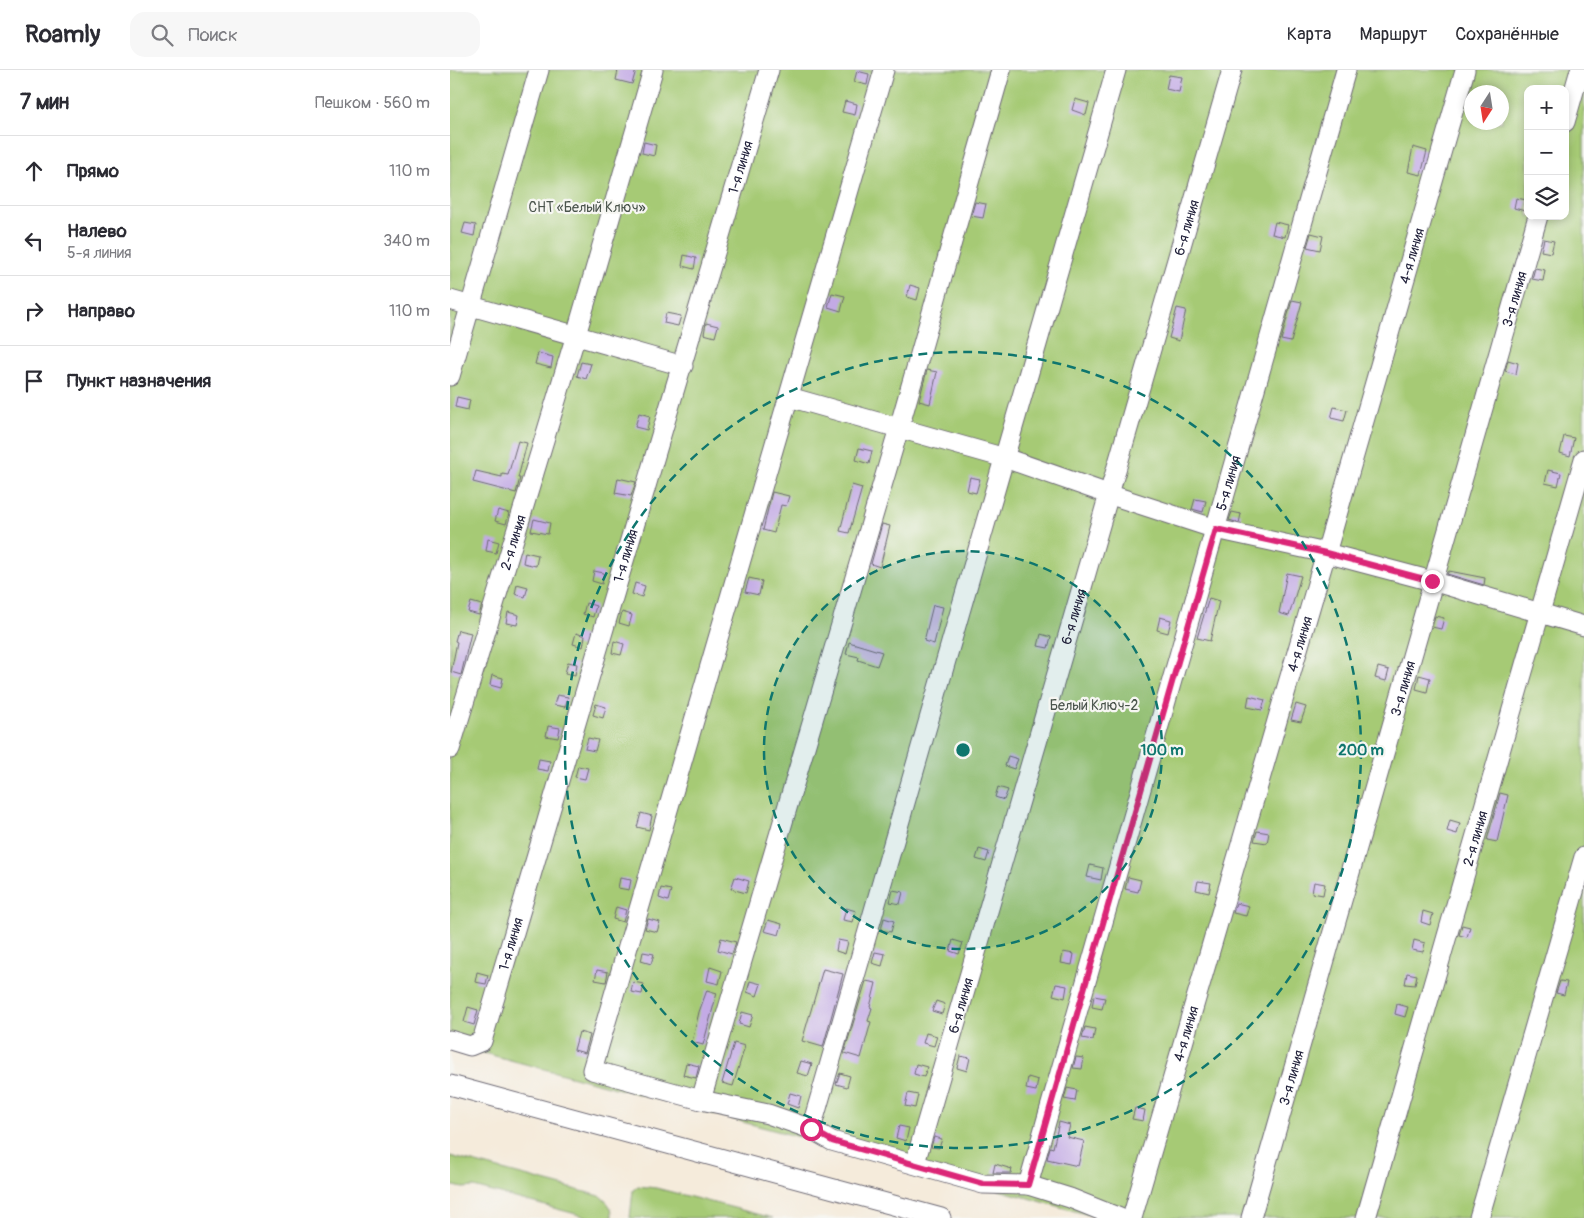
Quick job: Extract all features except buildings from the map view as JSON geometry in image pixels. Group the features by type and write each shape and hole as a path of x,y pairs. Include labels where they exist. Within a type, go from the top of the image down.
{"street":[{"path":"450,376 539,70"},
{"name":"2-я линия","path":"450,749 576,335 653,70"},
{"name":"1-я линия","path":"450,1040 470,1046 482,1041 769,70"},
{"path":"884,70 592,1070 701,1100 768,1114 811,1129 832,1141 915,1163 983,1184 1028,1185 1070,1198 1120,1218"},
{"path":"701,1100 899,428 1001,70"},
{"path":"811,1129 1116,70"},
{"name":"6-я линия","path":"915,1163 1232,70"},
{"name":"5-я линия","path":"1028,1185 1346,70"},
{"name":"4-я линия","path":"1132,1218 1326,553 1464,70"},
{"path":"1569,108 1580,70"},
{"name":"3-я линия","path":"1251,1218 1537,220"},
{"path":"450,300 683,366"},
{"path":"789,397 1005,458 1216,529 1326,553 1432,581 1584,626"},
{"name":"2-я линия","path":"1366,1218 1584,460"},
{"path":"1479,1218 1584,857"},
{"path":"450,1085 941,1218"}],"green space":[{"name":"Белый Ключ-2","path":"450,70 1584,70 1584,1218 1100,1218 450,1044"},
{"path":"450,1156 600,1196 610,1208 612,1218 591,1218 474,1187 463,1188 450,1185"},
{"path":"638,1186 656,1188 773,1218 630,1218 633,1190"}],"route":[{"path":"811,1129 832,1141 915,1163 983,1184 1028,1185 1216,529 1326,553 1432,581"}],"park label":[{"name":"СНТ «Белый Ключ»","path":"587,207"}]}
